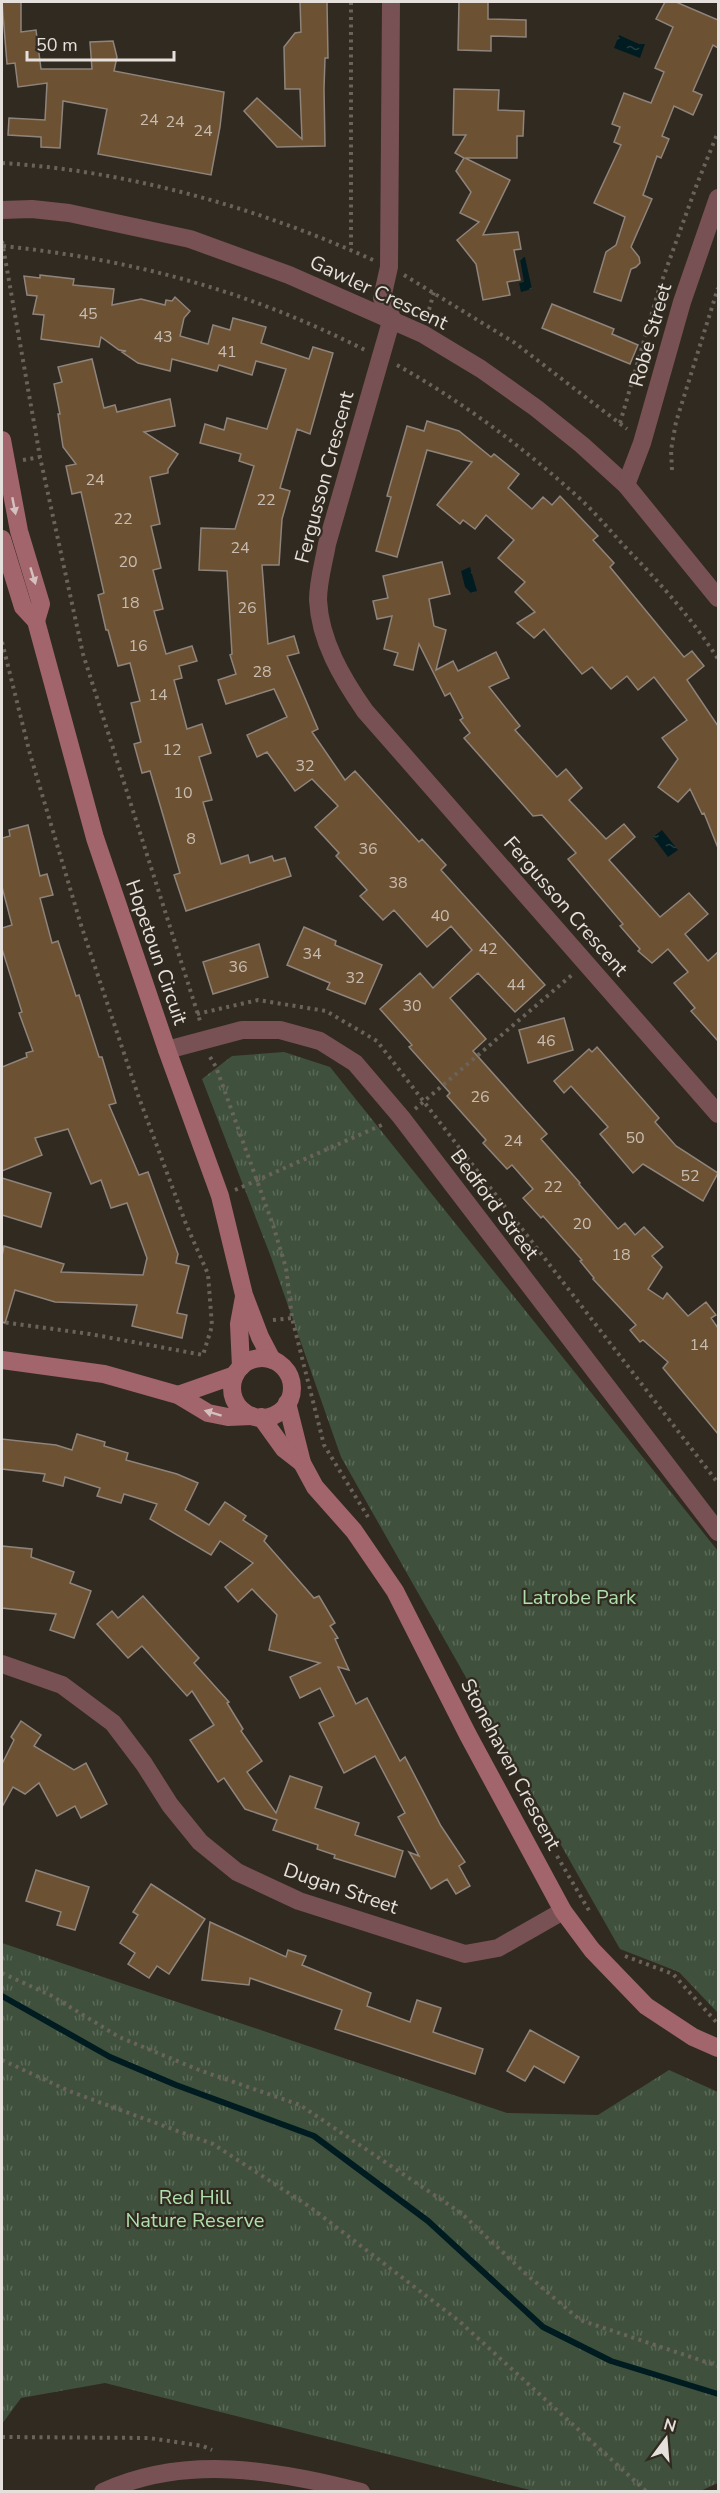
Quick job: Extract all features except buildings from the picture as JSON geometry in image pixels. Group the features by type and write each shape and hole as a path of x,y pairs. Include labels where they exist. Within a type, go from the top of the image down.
{"main road":[{"name":"Hopetoun Circuit","path":"2,440 7,535 41,604 36,621 94,838 220,1196 244,1295 260,1337 272,1360"},
{"name":"Hopetoun Circuit","path":"238,1371 239,1324 244,1295"},
{"path":"2,1360 104,1374 178,1395 208,1413 228,1417 271,1416 287,1403 291,1385 289,1375 281,1365 272,1360 256,1359 238,1371 178,1395"},
{"path":"238,1371 233,1394 237,1404 257,1417"},
{"name":"Stonehaven Crescent","path":"287,1403 302,1463 315,1487 354,1531 395,1591 468,1735 563,1911 592,1950 646,2006 693,2037 718,2048"},
{"name":"Stonehaven Crescent","path":"257,1417 284,1449 302,1463"}],"street":[{"path":"391,2 388,267 382,298 392,318"},
{"name":"Robe Street","path":"626,485 642,443 682,302 718,198"},
{"name":"Gawler Crescent","path":"2,210 32,209 69,213 189,239 289,275 392,318 423,334 481,369 536,408 626,485 718,598"},
{"name":"Fergusson Crescent","path":"392,318 327,544 318,600 328,647 344,681 365,711 718,1114"},
{"name":"Bedford Street","path":"167,1050 242,1030 280,1030 320,1041 355,1063 400,1117 718,1532"},
{"name":"Dugan Street","path":"2,1664 62,1685 113,1723 144,1764 170,1805 200,1842 237,1872 299,1901 465,1954 498,1948 563,1911"},
{"path":"103,2492 129,2481 178,2470 222,2469 297,2476 361,2492"}],"path":[{"path":"351,2 351,250"},
{"path":"620,423 659,289 718,132"},
{"path":"2,163 57,166 204,198 311,233 351,250 434,292 515,343 620,423 642,443"},
{"path":"371,1521 324,1445 292,1318 286,1268 259,1181 216,1067 209,1056 206,1040 83,654 40,457 2,243 121,262 199,282 297,317 401,367 448,395 493,428 538,462 579,498 662,586 705,639 718,659"},
{"path":"672,470 671,450 676,422 718,288"},
{"path":"423,334 434,292"},
{"path":"394,372 401,367"},
{"path":"2,642 30,754 81,925 138,1095 186,1224 208,1274 212,1326 203,1355 90,1334 2,1322"},
{"path":"220,1196 259,1181 413,1111 586,963"},
{"path":"554,1851 594,1920"},
{"path":"620,1954 673,1974 718,2024"},
{"path":"2,1973 51,1996 119,2037 199,2070 300,2105 461,2213 526,2274 580,2320 718,2366"},
{"path":"2,2060 69,2091 213,2144 310,2207 459,2321 647,2492"},
{"path":"2,2437 149,2438 203,2446 222,2453"}],"green space":[{"name":"Latrobe Park","path":"284,1052 330,1067 718,1551 718,2013 679,1972 620,1949 341,1457 271,1257 202,1079 232,1056"},
{"name":"Red Hill Nature Reserve","path":"2,1943 507,2113 598,2115 669,2070 718,2092 718,2483 698,2492 534,2491 105,2383 21,2398 2,2424"}],"water":[{"path":"619,35 639,44 645,44 640,58 614,48"},
{"path":"525,257 532,289 521,292 519,283 524,282 520,259"},
{"path":"470,567 477,591 471,593 465,587 461,571"},
{"path":"662,830 678,850 668,857 653,837"}],"waterway":[{"path":"2,1996 110,2057 176,2085 314,2136 428,2221 543,2327 611,2361 718,2394"}]}
